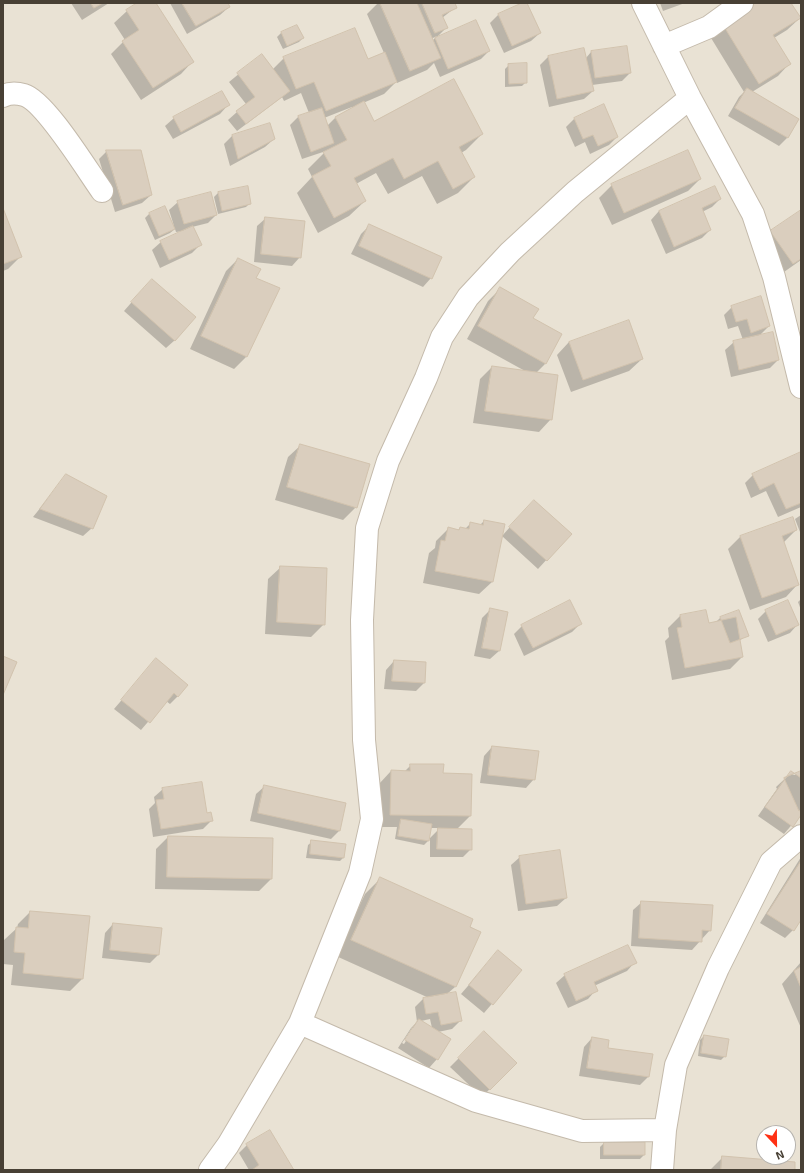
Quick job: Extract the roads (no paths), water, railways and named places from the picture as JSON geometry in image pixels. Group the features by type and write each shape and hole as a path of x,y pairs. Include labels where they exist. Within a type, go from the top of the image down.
{"street":[{"path":"643,3 690,98 753,214 774,277 801,387"},
{"path":"664,46 709,27 742,3"},
{"path":"3,96 8,93 25,95 45,111 102,191"},
{"path":"210,1170 228,1145 300,1023 360,873 372,819 364,740 362,620 367,528 388,461 426,378 442,337 468,297 510,252 575,192 690,98"},
{"path":"662,1170 665,1130 676,1065 718,968 771,862 801,836"},
{"path":"300,1023 476,1101 582,1131 665,1130"}]}
